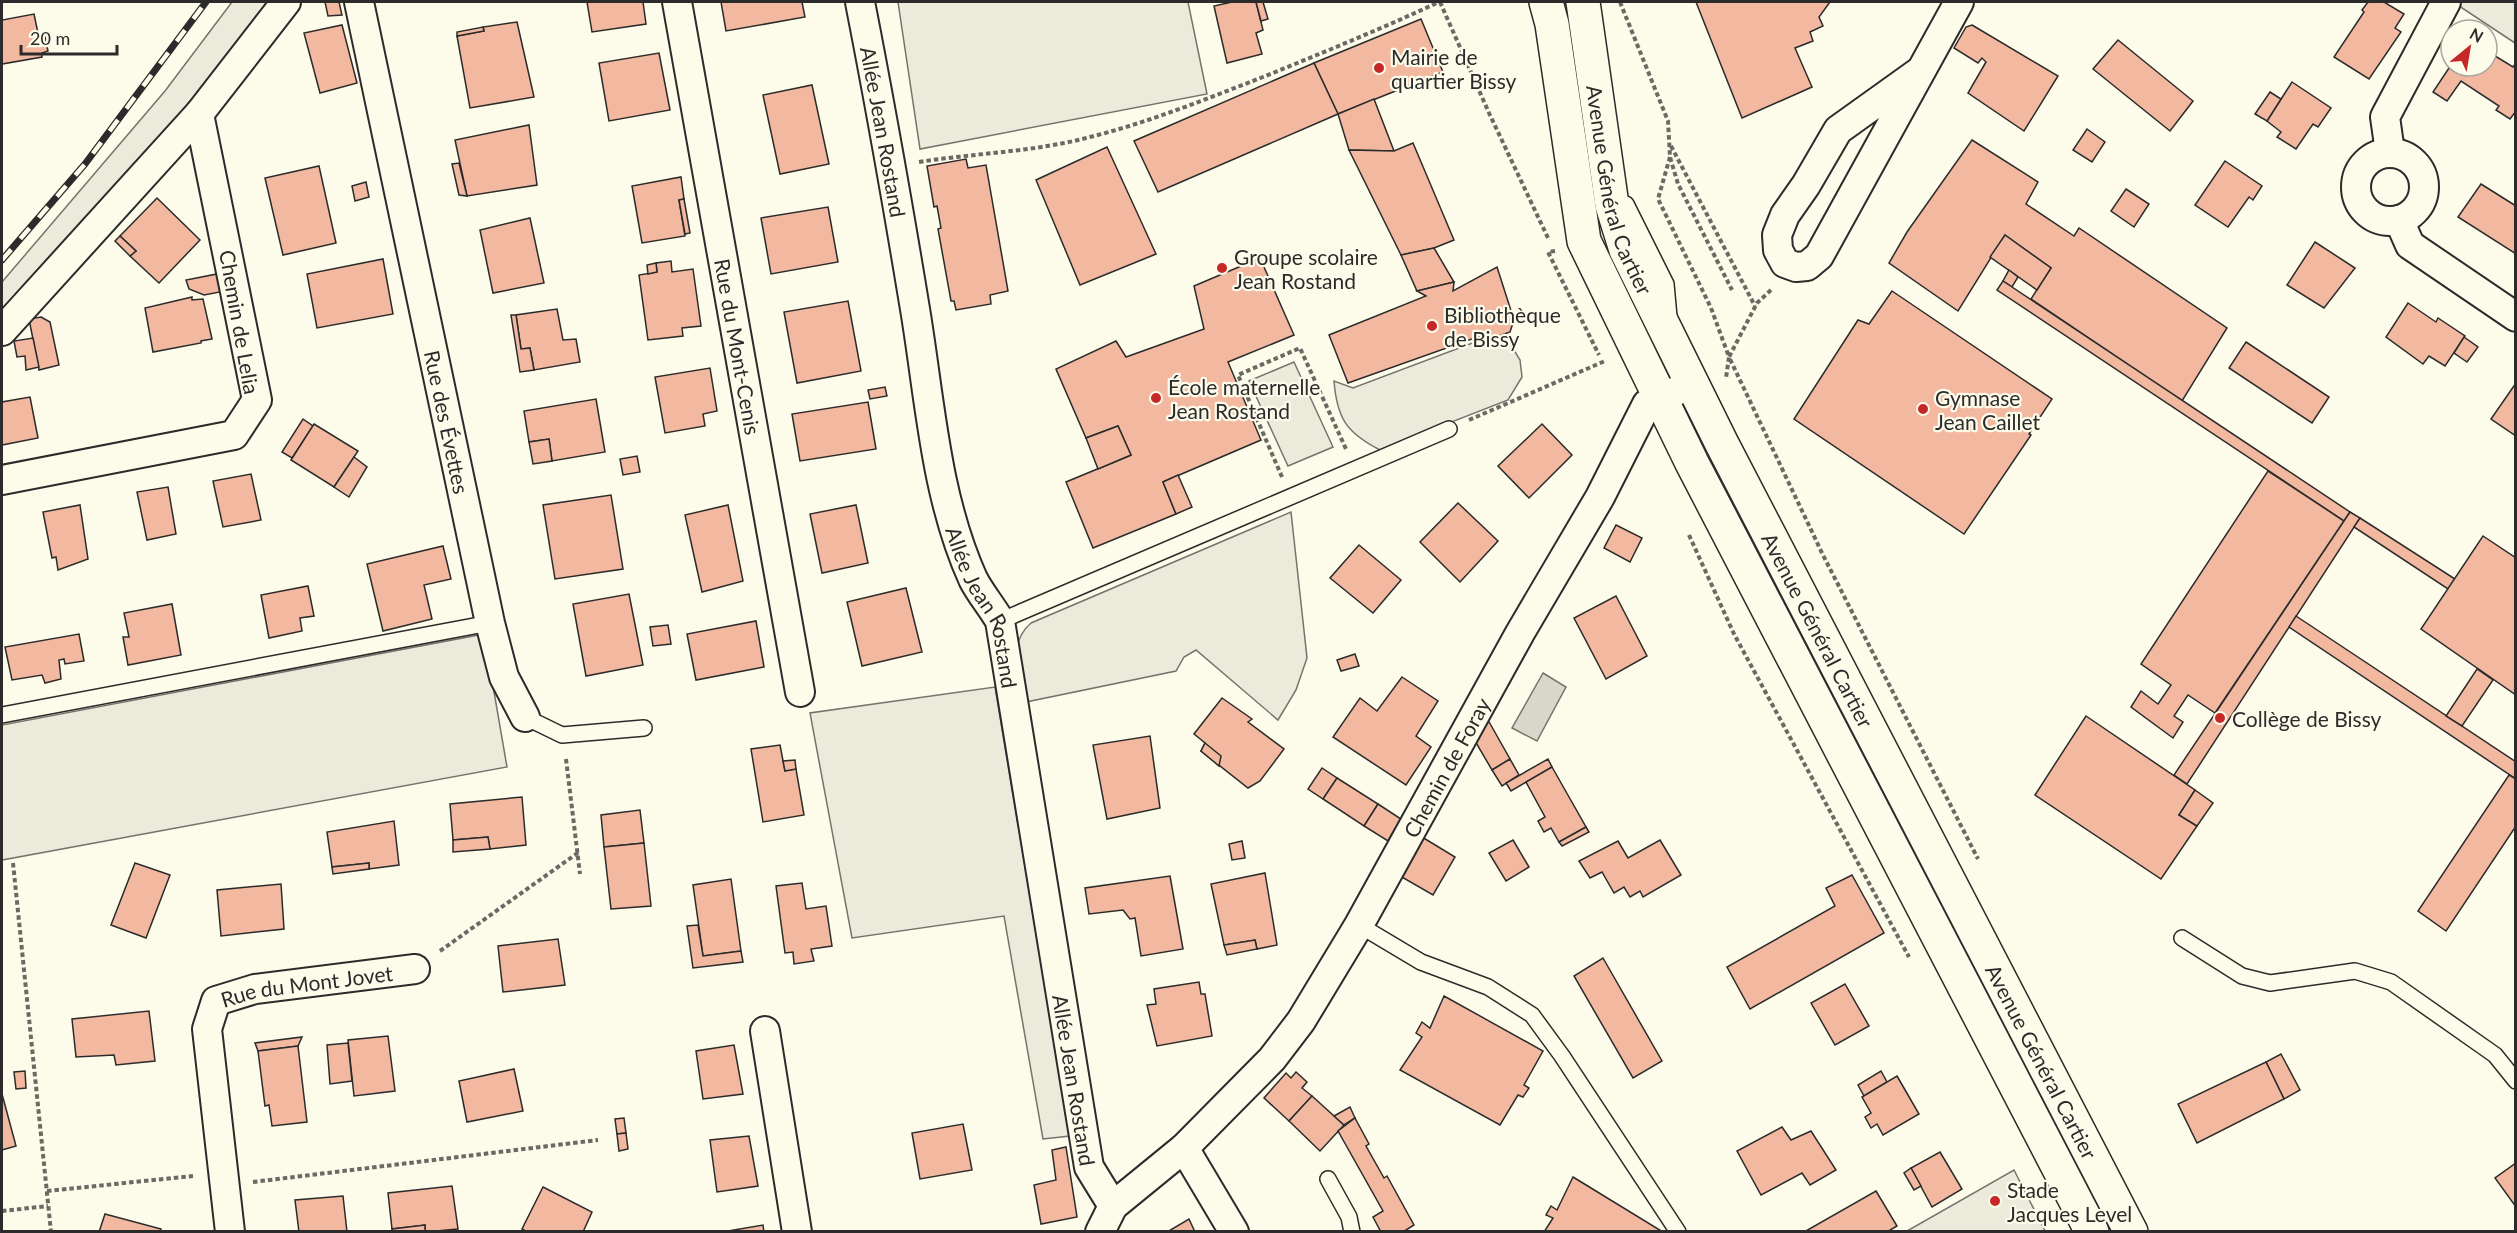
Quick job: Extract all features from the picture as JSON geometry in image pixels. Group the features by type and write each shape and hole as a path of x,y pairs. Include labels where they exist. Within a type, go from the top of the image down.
{"main road":[{"name":"Avenue Général Cartier","path":"1546,2 1552,24 1584,241 1640,351 1692,463 2092,1232"},
{"name":"Avenue Général Cartier","path":"1583,2 1612,205 1626,250 1692,384 2131,1232"},
{"path":"1578,210 1612,205"}],"street":[{"path":"2,331 200,114 286,2"},
{"name":"Rue des Évettes","path":"359,2 490,623 504,677 525,717"},
{"name":"Rue du Mont-Cenis","path":"677,2 800,692"},
{"name":"Allée Jean Rostand","path":"860,2 892,166 925,373 932,433 955,530 974,580 1000,621 1089,1167 1113,1206"},
{"path":"1919,72 1838,130 1806,185 1785,215 1778,235 1778,250 1785,263 1796,267 1807,266 1819,256 1959,2"},
{"path":"2390,152 2385,117 2446,2"},
{"name":"Chemin de Lelia","path":"2,480 234,435 257,400 200,114"},
{"path":"2390,152 2410,159 2418,167 2424,188 2417,208 2399,220 2387,221 2366,212 2359,202 2356,180 2361,169 2378,154 2390,152"},
{"path":"2399,220 2410,245 2516,318"},
{"name":"Chemin de Foray","path":"1100,1232 1113,1206 1184,1148 1272,1059 1301,1022 1359,925 1520,633 1600,497 1637,420 1647,404 1692,384"},
{"name":"Rue du Mont Jovet","path":"230,1232 207,1029 216,1001 255,989 415,969"},
{"path":"765,1031 798,1232"},
{"path":"1184,1148 1234,1232"}],"lane":[{"path":"1607,166 1666,284 1670,313 1665,328"},
{"path":"1000,621 1449,429"},
{"path":"2,715 490,623"},
{"name":"Rue des Évettes","path":"525,717 562,735"},
{"path":"562,735 644,728"},
{"path":"1359,925 1421,962 1488,987 1532,1015 1562,1056 1678,1232"},
{"path":"2182,938 2242,976 2270,983 2355,971 2391,982 2495,1055 2516,1081"},
{"path":"1328,1179 1349,1216 1352,1232"}],"path":[{"path":"892,166 973,154 1039,148 1089,138 1161,117 1381,29 1440,2 1526,192 1608,359"},
{"path":"1620,2 1668,121 1670,157 1678,184 1732,290"},
{"path":"1670,143 1755,306"},
{"path":"1548,252 1599,355"},
{"path":"1770,291 1755,306 1729,357 1824,555 1980,864"},
{"path":"1291,497 1238,375 1300,348 1355,469"},
{"path":"1449,429 1608,359 1640,351"},
{"path":"562,735 579,852 580,874"},
{"path":"415,969 579,852"},
{"path":"13,862 51,1232"},
{"path":"47,1191 224,1179 598,1140"},
{"path":"2,1211 48,1206"}],"shaded area":[{"path":"232,2 268,2 189,108 2,321 2,282 165,91"},
{"path":"898,2 1188,2 1207,94 920,149"},
{"path":"2453,2 2515,2 2515,43 2499,32 2499,18 2477,18"},
{"path":"1506,337 1520,360 1522,377 1508,400 1380,450 1352,431 1341,415 1334,381 1353,388 1483,339 1493,341"},
{"path":"1294,362 1333,447 1288,466 1249,381"},
{"path":"1291,512 1307,658 1296,690 1278,720 1196,650 1184,657 1176,671 1021,703 1015,661 1016,650 1024,631 1031,623"},
{"path":"484,634 507,767 2,860 2,725"},
{"path":"1543,673 1566,687 1537,741 1512,728"},
{"path":"995,687 1070,1136 1043,1139 1004,916 852,938 810,713"},
{"name":"Stade Jacques Level","path":"2014,1170 2045,1231 1907,1231"}],"building":[{"path":"325,2 339,2 342,15 328,16"},
{"path":"587,2 643,2 646,24 592,32"},
{"path":"721,2 802,2 805,17 726,31"},
{"path":"1232,2 1256,2 1263,30 1256,33 1262,54 1227,63 1214,6"},
{"path":"1256,2 1263,2 1268,19 1261,21"},
{"path":"1696,2 1830,2 1819,17 1823,26 1810,32 1813,41 1795,48 1812,87 1742,118"},
{"path":"2368,2 2384,2 2404,14 2395,28 2401,32 2369,79 2334,57 2364,12 2362,10"},
{"path":"34,14 39,38 45,37 48,51 42,53 42,57 2,64 2,20"},
{"name":"Mairie de quartier Bissy","path":"1421,19 1443,72 1338,114 1314,63"},
{"path":"517,22 534,97 470,108 457,36 484,31 483,27"},
{"path":"342,25 357,83 320,93 304,33"},
{"path":"1972,25 2058,76 2024,131 1968,93 1986,62 1982,58 1978,63 1954,48 1966,27"},
{"path":"483,27 484,31 457,36 457,32"},
{"path":"2118,40 2193,101 2170,131 2093,69"},
{"path":"659,53 670,110 609,121 599,63"},
{"path":"2499,58 2513,67 2516,63 2516,111 2510,119 2496,110 2499,106 2461,81 2447,101 2433,92 2442,78 2499,78"},
{"path":"1314,63 1338,114 1158,192 1134,141"},
{"path":"2292,82 2331,108 2318,127 2313,124 2296,149 2277,137 2281,132 2267,121"},
{"path":"812,85 829,164 780,174 763,95"},
{"path":"2270,92 2281,99 2267,121 2255,114"},
{"path":"1374,99 1394,151 1349,150 1338,114"},
{"path":"529,125 537,185 467,196 455,140"},
{"path":"2087,129 2105,142 2092,162 2073,150"},
{"path":"1972,140 2038,182 2026,204 2074,236 2079,228 2227,328 2182,401 2031,299 2051,268 2005,235 1958,311 1889,263 1907,232"},
{"path":"1413,143 1454,240 1434,248 1401,255 1349,150 1394,151"},
{"path":"1107,147 1156,254 1080,285 1036,180"},
{"path":"966,159 968,168 986,165 1008,291 990,295 991,304 956,310 954,301 951,301 938,229 941,228 937,206 934,207 927,166"},
{"path":"2225,161 2262,186 2253,200 2249,197 2228,227 2195,205"},
{"path":"459,163 467,196 459,195 452,164"},
{"path":"319,166 336,243 283,255 265,178"},
{"path":"681,177 684,199 679,200 685,236 642,243 632,186"},
{"path":"366,182 369,197 355,201 352,186"},
{"path":"2481,184 2516,206 2516,254 2458,217"},
{"path":"2126,189 2149,204 2134,227 2111,211"},
{"path":"157,198 200,240 159,283 130,256 136,251 120,236"},
{"path":"684,199 690,233 685,234 679,200"},
{"path":"828,207 838,262 771,274 761,218"},
{"path":"530,218 544,283 493,293 480,230"},
{"path":"2005,235 2051,268 2037,290 1990,257"},
{"path":"120,236 136,251 130,256 115,241"},
{"path":"2315,242 2355,268 2324,308 2287,285"},
{"path":"1434,248 1454,282 1417,291 1401,255"},
{"name":"École maternelle Jean Rostand","path":"1260,258 1294,335 1228,362 1261,440 1163,482 1176,514 1093,548 1066,482 1131,455 1118,426 1086,438 1056,369 1116,341 1126,357 1204,329 1194,286"},
{"path":"383,259 393,314 317,328 307,274"},
{"path":"671,261 672,272 693,269 701,326 682,328 683,336 648,340 639,275 657,272 656,263"},
{"path":"656,263 657,272 648,274 647,265"},
{"name":"Bibliothèque de Bissy","path":"1497,267 1514,320 1510,332 1491,339 1483,335 1348,383 1329,335 1426,296 1417,291 1454,282 1453,291"},
{"path":"2009,270 2018,277 2012,287 2003,281"},
{"path":"217,274 220,292 204,295 189,289 186,280"},
{"path":"2003,281 2350,512 2344,521 1997,290"},
{"name":"Gymnase Jean Caillet","path":"1892,291 2052,399 2029,434 2031,435 1964,534 1794,419 1858,320 1869,324"},
{"path":"192,297 192,300 203,299 212,339 153,352 145,308"},
{"path":"848,301 861,371 797,383 784,312"},
{"path":"2408,303 2436,322 2438,318 2465,336 2445,366 2429,356 2423,364 2386,337"},
{"path":"557,309 563,340 576,339 580,362 534,370 530,348 521,349 516,315"},
{"path":"511,315 516,315 521,349 530,348 534,370 520,372"},
{"path":"41,317 50,322 59,365 39,370 29,319"},
{"path":"2464,337 2478,347 2467,362 2454,353"},
{"path":"33,338 39,367 26,370 25,356 17,357 14,341"},
{"path":"2246,342 2329,397 2312,423 2229,368"},
{"path":"710,368 717,411 703,414 705,426 665,433 655,377"},
{"path":"2516,383 2516,436 2491,419"},
{"path":"885,387 887,396 870,399 868,390"},
{"path":"30,397 38,438 2,445 2,402"},
{"path":"596,399 605,452 552,461 549,439 529,442 524,411"},
{"path":"868,402 876,449 800,461 792,414"},
{"path":"303,419 313,426 292,458 282,452"},
{"path":"314,424 358,451 334,487 291,460"},
{"path":"1542,424 1572,455 1529,498 1498,466"},
{"path":"1118,426 1131,455 1098,469 1086,438"},
{"path":"549,439 552,461 533,464 529,442"},
{"path":"637,456 640,472 623,475 620,459"},
{"path":"354,457 367,467 349,497 334,487"},
{"path":"2268,471 2344,521 2215,713 2188,695 2174,716 2183,722 2173,738 2131,707 2141,691 2158,704 2171,685 2141,664"},
{"path":"251,474 261,520 223,527 213,481"},
{"path":"1178,475 1192,507 1176,514 1163,482"},
{"path":"168,487 176,534 147,540 137,492"},
{"path":"611,495 623,569 555,579 543,505"},
{"path":"1458,503 1498,541 1460,582 1420,542"},
{"path":"80,505 88,559 58,570 56,557 52,558 43,512"},
{"path":"728,505 743,581 702,592 685,515"},
{"path":"856,505 868,563 822,573 810,514"},
{"path":"2350,512 2360,518 2187,784 2174,775"},
{"path":"2360,518 2455,579 2448,589 2354,527"},
{"path":"1616,525 1642,538 1630,562 1604,548"},
{"path":"2483,536 2516,558 2516,695 2421,629"},
{"path":"1359,545 1401,580 1373,613 1330,578"},
{"path":"443,546 451,579 424,585 432,619 383,631 367,564"},
{"path":"308,586 314,616 300,618 302,631 269,638 261,595"},
{"path":"906,588 922,652 862,666 847,602"},
{"path":"629,594 643,665 586,676 573,604"},
{"path":"1616,596 1647,656 1606,679 1574,618"},
{"path":"172,604 181,655 128,665 123,637 129,637 124,613"},
{"path":"2296,616 2516,762 2516,779 2289,627"},
{"path":"756,621 764,667 696,680 687,634"},
{"path":"668,625 671,644 653,646 650,627"},
{"path":"79,634 84,661 65,664 64,659 59,660 61,679 45,683 42,675 12,680 5,647"},
{"path":"1355,654 1359,666 1341,671 1337,660"},
{"path":"2477,669 2493,680 2462,726 2446,716"},
{"path":"1402,677 1438,701 1416,736 1431,747 1406,785 1333,737 1360,698 1377,711"},
{"path":"1222,698 1252,719 1248,722 1284,749 1260,781 1248,788 1201,751 1205,743 1194,734"},
{"path":"2086,716 2195,790 2179,815 2197,826 2161,879 2035,795"},
{"path":"1488,720 1510,759 1492,770 1475,741"},
{"path":"1150,736 1160,808 1107,819 1093,745"},
{"path":"1205,743 1221,756 1219,766 1201,751"},
{"path":"780,745 785,771 796,769 804,815 763,822 751,749"},
{"path":"1510,759 1519,775 1502,786 1492,770"},
{"path":"1548,759 1552,767 1511,791 1506,783"},
{"path":"795,760 796,769 785,771 783,761"},
{"path":"1552,767 1586,827 1559,842 1551,828 1544,832 1538,821 1545,817 1526,782"},
{"path":"1322,768 1337,778 1323,799 1308,789"},
{"path":"2509,775 2516,779 2516,826 2446,931 2418,911"},
{"path":"1337,778 1378,804 1364,826 1323,799"},
{"path":"2195,790 2213,803 2197,826 2179,815"},
{"path":"522,797 526,845 490,849 488,837 453,840 450,804"},
{"path":"1378,804 1401,819 1388,841 1364,826"},
{"path":"640,810 644,843 604,847 601,815"},
{"path":"394,821 399,865 369,869 369,863 332,867 327,832"},
{"path":"1586,827 1589,832 1562,846 1559,842"},
{"path":"488,837 490,849 453,852 453,840"},
{"path":"1422,837 1455,857 1433,895 1400,876"},
{"path":"1513,840 1529,867 1506,881 1489,853"},
{"path":"1660,840 1681,875 1643,897 1640,891 1630,897 1624,887 1614,893 1602,872 1590,878 1579,861 1618,841 1628,858"},
{"path":"1242,841 1245,858 1232,860 1229,844"},
{"path":"644,843 651,906 611,909 604,847"},
{"path":"135,863 170,875 146,938 111,925"},
{"path":"369,863 369,869 333,874 332,867"},
{"path":"1265,873 1277,945 1257,949 1255,940 1224,945 1211,884"},
{"path":"1852,875 1884,933 1750,1009 1727,967 1835,906 1826,888"},
{"path":"1170,876 1183,949 1141,956 1135,918 1130,919 1123,910 1089,914 1085,888"},
{"path":"731,879 741,951 703,956 693,885"},
{"path":"802,883 806,909 826,906 832,946 811,949 814,961 794,964 793,952 785,953 776,886"},
{"path":"281,884 284,929 221,936 217,890"},
{"path":"698,925 703,956 741,951 743,962 693,968 687,926"},
{"path":"558,939 565,985 503,992 498,946"},
{"path":"1255,940 1257,949 1227,955 1224,945"},
{"path":"1603,958 1662,1061 1633,1078 1574,976"},
{"path":"1199,982 1201,994 1205,994 1212,1036 1157,1046 1147,1005 1156,1004 1154,989"},
{"path":"1845,984 1869,1026 1835,1045 1811,1003"},
{"path":"1444,996 1543,1051 1524,1085 1529,1088 1523,1097 1518,1095 1500,1125 1400,1070 1422,1037 1416,1033 1422,1022 1430,1028"},
{"path":"149,1011 155,1061 116,1065 114,1055 76,1057 72,1019"},
{"path":"388,1036 395,1091 354,1096 348,1040"},
{"path":"302,1037 298,1046 258,1051 255,1043"},
{"path":"348,1043 352,1081 330,1084 327,1045"},
{"path":"734,1045 743,1094 703,1099 696,1051"},
{"path":"298,1046 307,1122 272,1126 269,1105 265,1106 258,1051"},
{"path":"2281,1054 2300,1090 2284,1099 2266,1062"},
{"path":"2266,1062 2284,1099 2197,1143 2178,1104"},
{"path":"514,1069 523,1111 467,1122 459,1081"},
{"path":"25,1071 26,1088 16,1089 14,1072"},
{"path":"1881,1071 1887,1082 1864,1096 1858,1085"},
{"path":"1296,1072 1307,1082 1302,1088 1312,1096 1289,1121 1264,1098 1286,1073 1291,1078"},
{"path":"1897,1076 1919,1114 1883,1135 1877,1124 1871,1128 1865,1117 1871,1113 1862,1097"},
{"path":"2,1094 16,1146 2,1150"},
{"path":"1312,1096 1344,1125 1320,1151 1289,1121"},
{"path":"1350,1107 1355,1118 1344,1125 1334,1116"},
{"path":"624,1118 626,1133 617,1134 615,1119"},
{"path":"1355,1118 1369,1144 1366,1146 1384,1178 1387,1176 1414,1225 1403,1232 1381,1232 1373,1217 1383,1211 1338,1131"},
{"path":"963,1124 972,1170 920,1179 912,1133"},
{"path":"1782,1127 1791,1140 1811,1131 1836,1170 1810,1185 1802,1173 1761,1195 1737,1151"},
{"path":"626,1133 628,1149 619,1151 617,1134"},
{"path":"749,1136 758,1186 717,1192 710,1140"},
{"path":"1066,1147 1077,1217 1041,1224 1034,1185 1056,1180 1052,1150"},
{"path":"1940,1152 1962,1189 1932,1207 1911,1168"},
{"path":"2516,1163 2516,1207 2495,1178"},
{"path":"1911,1168 1921,1186 1914,1190 1904,1173"},
{"path":"1573,1177 1663,1232 1544,1232 1553,1218 1546,1215 1551,1206 1557,1210"},
{"path":"452,1186 458,1229 425,1232 425,1225 392,1229 388,1193"},
{"path":"543,1187 592,1212 583,1232 527,1232 522,1229"},
{"path":"1876,1191 1897,1226 1887,1232 1804,1232"},
{"path":"343,1196 347,1232 299,1232 295,1200"},
{"path":"105,1214 161,1229 160,1232 99,1232"},
{"path":"1189,1219 1195,1232 1167,1232"},
{"path":"425,1225 425,1232 392,1232 392,1229"},
{"path":"763,1225 764,1232 722,1232"}],"railway":[{"path":"2,260 85,164 206,2"}],"place":[{"name":"Mairie de quartier Bissy","path":"1379,68"},
{"name":"Groupe scolaire Jean Rostand","path":"1222,268"},
{"name":"Bibliothèque de Bissy","path":"1432,326"},
{"name":"École maternelle Jean Rostand","path":"1156,398"},
{"name":"Gymnase Jean Caillet","path":"1923,409"},
{"name":"Collège de Bissy","path":"2220,718"},
{"name":"Stade Jacques Level","path":"1995,1201"}]}
